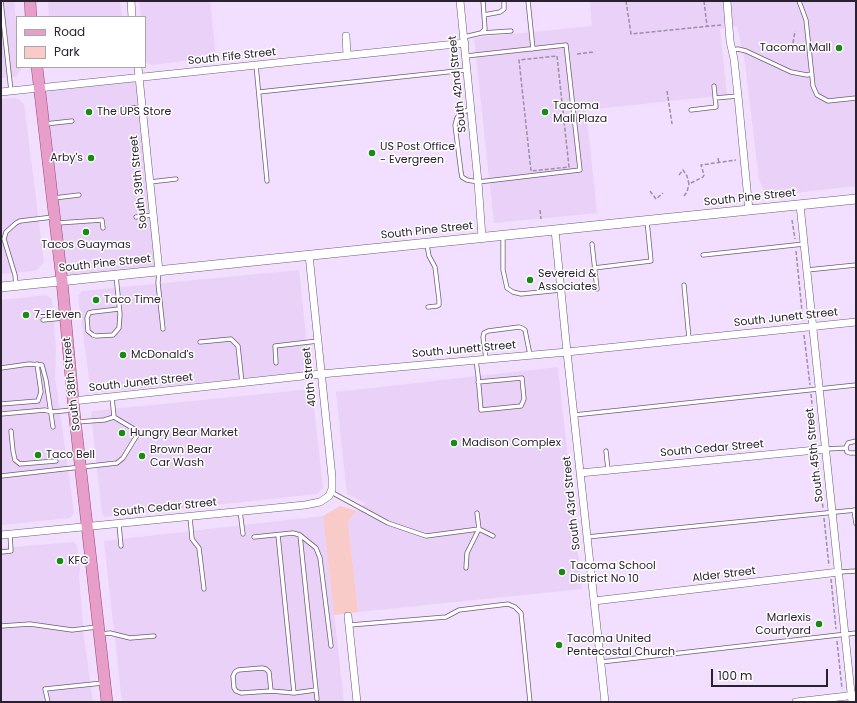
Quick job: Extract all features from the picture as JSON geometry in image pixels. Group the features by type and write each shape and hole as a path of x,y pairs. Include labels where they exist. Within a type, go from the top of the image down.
{"main road":[{"path":"30,1 31,16"},
{"name":"South 38th Street","path":"37,68 53,198 74,406 107,702"},
{"name":"South Pine Street","path":"1,287 856,199"}],"street":[{"path":"131,1 132,16"},
{"name":"South 42nd Street","path":"460,1 468,70 482,237"},
{"path":"727,1 730,41 738,96 749,210"},
{"path":"346,36 347,55"},
{"name":"South Fife Street","path":"1,92 347,55 464,40"},
{"name":"South 39th Street","path":"138,68 159,271"},
{"name":"South 45th Street","path":"800,205 853,698"},
{"name":"South 43rd Street","path":"555,230 560,290 605,702"},
{"name":"40th Street","path":"309,255 332,482 330,494"},
{"name":"South Junett Street","path":"74,406 112,397 321,374 567,352 856,322"},
{"name":"South Cedar Street","path":"580,473 826,449"},
{"name":"South Cedar Street","path":"1,535 310,504 320,502 330,494"},
{"name":"Alder Street","path":"594,601 839,572"},
{"path":"348,616 356,702"},
{"path":"796,702 843,697 853,698"}],"lane":[{"path":"1,1 11,91"},
{"path":"481,33 485,29 483,1"},
{"path":"484,14 500,12 504,9 504,1"},
{"path":"528,1 533,49"},
{"path":"799,1 806,20 814,90 822,99 828,101 856,98"},
{"path":"464,40 481,33 511,31"},
{"path":"466,56 566,45 580,170 478,182 462,178 455,125 459,115 471,108"},
{"path":"732,50 738,49 746,51 791,72 807,75 812,74"},
{"path":"256,65 268,181"},
{"path":"259,92 468,70"},
{"path":"692,110 716,107 714,86"},
{"path":"715,98 738,96"},
{"path":"122,109 142,107"},
{"path":"44,124 72,121"},
{"path":"150,182 176,179"},
{"path":"53,198 79,195"},
{"path":"136,217 153,215"},
{"path":"16,286 15,275 4,239 6,232 16,223 20,221 102,220 103,228"},
{"path":"594,268 651,261 647,221"},
{"path":"503,235 503,270 507,288 513,292 521,294 560,290"},
{"path":"427,244 429,256 435,267 439,300 439,305 428,307"},
{"path":"592,244 597,289"},
{"path":"703,255 804,244"},
{"path":"807,270 856,265"},
{"path":"159,271 158,283 163,329"},
{"path":"116,276 119,309 120,323 118,331 113,335 96,336 88,331 87,318 89,313 119,309"},
{"path":"684,285 689,339"},
{"path":"43,320 66,318"},
{"path":"486,359 483,338 484,333 488,331 519,327 525,330 530,355"},
{"path":"200,342 232,339 238,346 242,383"},
{"path":"276,363 275,346 318,341"},
{"path":"476,360 478,382 481,410 521,406 524,399 522,378 478,382"},
{"path":"1,404 38,400 41,392 37,364"},
{"path":"1,368 37,364 42,365 44,369 53,427"},
{"path":"574,415 856,385"},
{"path":"112,397 114,417"},
{"path":"1,414 45,410 51,412 74,406"},
{"path":"1,476 117,463 123,458 139,432 114,417 104,420 76,423"},
{"path":"11,431 15,460 20,464 56,460"},
{"path":"846,448 846,444 848,442 856,441"},
{"name":"South Cedar Street","path":"826,449 846,448 847,452 856,453"},
{"path":"606,451 608,470"},
{"path":"330,494 388,523 426,536 479,529 493,536"},
{"path":"587,537 855,510 856,524"},
{"path":"240,511 243,534"},
{"path":"466,568 467,553 479,529 477,513"},
{"path":"190,516 192,539 199,548 204,589"},
{"path":"119,524 121,546"},
{"path":"254,537 293,533 300,535 316,548 320,558 331,646"},
{"path":"1,552 11,551 10,534"},
{"path":"278,535 294,693"},
{"path":"300,535 317,700"},
{"name":"Alder Street","path":"839,572 856,571"},
{"path":"349,626 446,617 459,610 508,604 515,606 521,614 530,702"},
{"path":"1,626 30,624 68,630 99,631 130,638 154,636"},
{"path":"601,662 856,633"},
{"path":"271,691 269,672 266,669 238,670 233,676 236,691 241,693 271,691 294,693 316,690"},
{"path":"48,702 45,689 105,683"}],"path":[{"path":"626,1 630,34 721,25"},
{"path":"704,1 707,26"},
{"path":"793,43 796,30"},
{"path":"577,54 594,52"},
{"path":"557,56 569,167 531,171 519,60 563,55"},
{"path":"668,91 672,124"},
{"path":"718,158 719,162"},
{"path":"689,184 703,177 704,175 701,165 736,160"},
{"path":"679,175 683,170 687,176 689,184 687,192 684,196"},
{"path":"650,191 656,199 663,193"},
{"path":"540,210 541,219"},
{"path":"792,220 843,697"}],"shaded area":[{"path":"1,1 14,1 16,22 16,68 21,69 16,77 1,78"},
{"path":"48,1 120,1 122,16 49,16"},
{"path":"139,1 210,1 216,57 151,65 146,62 146,16 141,16"},
{"path":"590,1 856,1 856,186 777,195 771,194 764,190 759,180 745,63 737,26 720,29 727,95 586,110 597,213 494,223 474,38 592,26"},
{"path":"139,78 159,271 62,281 40,88"},
{"path":"15,98 24,104 44,262 34,271 1,274 1,99"},
{"path":"299,270 310,372 91,393 78,296 82,291"},
{"path":"46,295 52,299 56,350 55,377 74,513 70,518 1,525 1,300"},
{"name":"Madison Complex","path":"558,367 582,589 358,612 348,521 365,503 347,494 336,392"},
{"path":"312,389 323,488 317,494 104,517 102,513 91,414 93,411"},
{"path":"323,516 344,702 122,702 104,541"},
{"path":"74,542 77,545 80,568 79,576 84,638 93,702 1,702 1,548"}],"green space":[{"path":"340,506 357,511 348,521 358,612 334,615 323,516"}],"place":[{"name":"Tacoma Mall","path":"839,48"},
{"name":"The UPS Store","path":"89,112"},
{"name":"Tacoma Mall Plaza","path":"545,112"},
{"name":"US Post Office - Evergreen","path":"372,153"},
{"name":"Arby's","path":"91,158"},
{"name":"Tacos Guaymas","path":"86,232"},
{"name":"Severeid & Associates","path":"530,280"},
{"name":"Taco Time","path":"96,300"},
{"name":"7-Eleven","path":"26,315"},
{"name":"McDonald's","path":"123,355"},
{"name":"Hungry Bear Market","path":"122,433"},
{"name":"Madison Complex","path":"454,443"},
{"name":"Taco Bell","path":"38,455"},
{"name":"Brown Bear Car Wash","path":"142,456"},
{"name":"KFC","path":"60,561"},
{"name":"Tacoma School District No 10","path":"562,572"},
{"name":"Marlexis Courtyard","path":"819,624"},
{"name":"Tacoma United Pentecostal Church","path":"559,645"}]}
